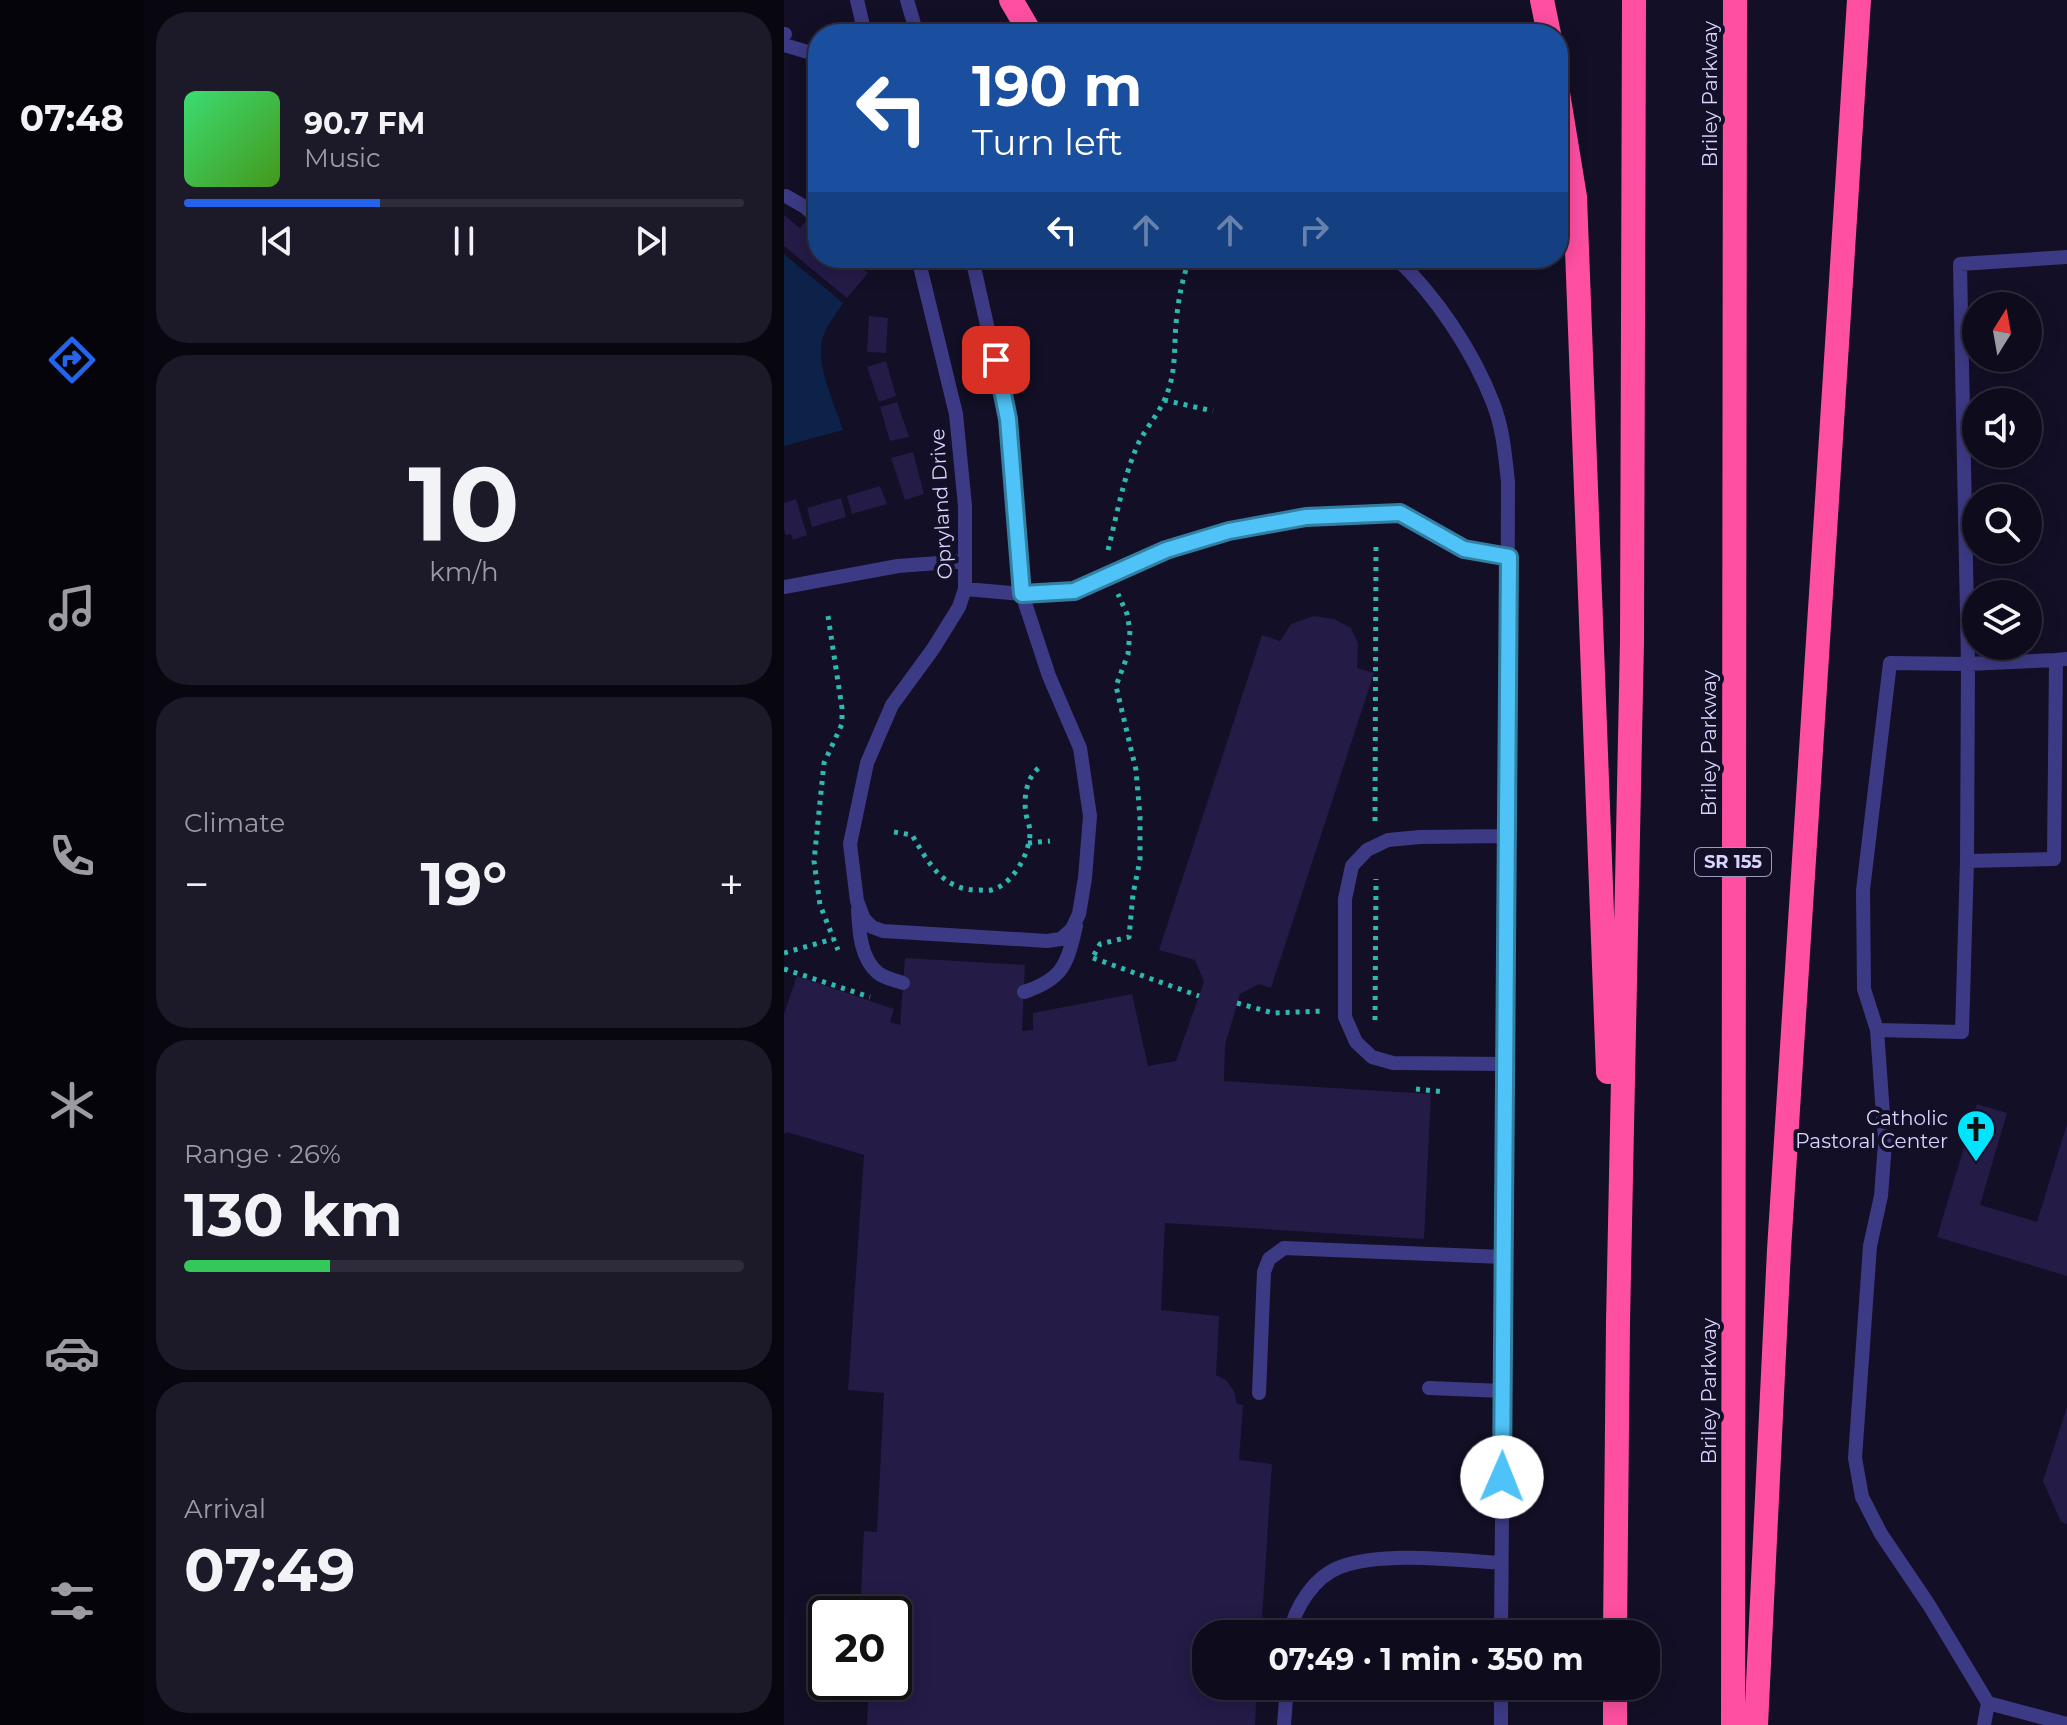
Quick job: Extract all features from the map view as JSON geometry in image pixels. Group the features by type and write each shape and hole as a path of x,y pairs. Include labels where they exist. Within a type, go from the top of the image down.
{"highway":[{"path":"1011,0 1025,24"},
{"path":"1542,0 1547,24"},
{"path":"1615,1620 1632,641 1634,0"},
{"name":"Briley Parkway","path":"1733,1725 1735,0"},
{"path":"1756,1725 1779,1250 1859,0"},
{"path":"1568,154 1575,197 1618,1322"},
{"path":"1615,1700 1615,1725"}],"lane":[{"path":"857,0 863,24"},
{"path":"907,0 914,24"},
{"path":"784,34 788,50 808,53"},
{"path":"786,196 808,210"},
{"path":"1877,1030 1962,1032 1968,664 1960,264 2067,257"},
{"name":"Opryland Drive","path":"903,983 879,974 862,946 850,844 867,763 892,705 933,649 959,607 965,589 965,506 956,414 920,268"},
{"path":"974,268 1008,419 1022,594 1049,676 1080,748 1090,816 1085,878 1072,945 1060,972 1046,985 1024,992"},
{"path":"1406,268 1438,307 1469,354 1493,403 1503,439 1508,482 1501,1620"},
{"path":"965,589 1022,594 1074,591 1166,550 1229,531 1306,517 1400,513 1464,549 1509,557"},
{"path":"784,587 898,566 965,561"},
{"path":"1967,861 2054,859 2061,659 1968,664 1890,663 1863,890 1864,989 1877,1030 1885,1143 1881,1196 1870,1246 1855,1458 1862,1497 1881,1534 1929,1605 1988,1703 1984,1725"},
{"path":"1506,1064 1393,1063 1372,1057 1356,1042 1345,1017 1345,899 1352,866 1367,850 1388,840 1507,836"},
{"path":"857,901 864,919 872,927 883,931 1047,941 1061,939 1072,929 1079,914"},
{"path":"1259,1393 1264,1272 1269,1259 1284,1248 1503,1257"},
{"path":"1429,1388 1503,1391"},
{"path":"1294,1620 1298,1607 1318,1582 1337,1569 1359,1562 1416,1558 1501,1563"},
{"path":"1284,1725 1286,1700"},
{"path":"1501,1700 1501,1725"},
{"path":"1988,1703 2067,1724"}],"path":[{"path":"1186,268 1182,280 1168,391 1139,442 1127,472 1107,556 1110,574 1127,614 1130,631 1128,654 1116,686 1136,770 1140,860 1129,937 1100,944 1093,958 1199,996"},
{"path":"1164,400 1213,411"},
{"path":"784,953 833,939 820,905 814,861 824,763 842,724 828,616"},
{"path":"894,832 912,835 928,863 946,881 966,891 993,890 1010,878 1025,855 1031,830 1026,817 1027,792 1033,771 1043,765"},
{"path":"1028,843 1050,841"},
{"path":"1375,1020 1376,879"},
{"path":"784,969 879,1000"},
{"path":"1237,1003 1273,1013 1326,1010"}],"water":[{"path":"784,254 843,303 823,337 821,359 843,430 784,446"}],"building":[{"path":"784,215 800,228 806,221 808,223 808,266 784,246"},
{"path":"811,268 862,268 868,273 847,298"},
{"path":"869,316 888,318 886,353 867,352"},
{"path":"886,361 896,396 879,402 867,367"},
{"path":"897,402 909,437 890,441 880,407"},
{"path":"913,452 924,494 905,500 891,458"},
{"path":"880,486 887,504 852,514 847,496"},
{"path":"841,498 846,517 812,527 807,508"},
{"path":"796,499 807,535 793,540 784,529 784,503"},
{"path":"1314,616 1334,619 1351,628 1358,643 1357,668 1374,673 1271,988 1259,984 1240,994 1225,1045 1224,1081 1431,1094 1424,1239 1165,1223 1161,1310 1219,1316 1216,1375 1226,1380 1234,1391 1237,1404 1243,1405 1239,1460 1272,1464 1262,1620 1192,1620 1192,1700 1256,1700 1255,1725 867,1725 868,1700 912,1700 912,1596 861,1596 864,1531 877,1532 884,1393 848,1390 864,1155 787,1132 784,1134 784,1014 797,976 894,1009 890,1022 900,1025 905,958 1025,965 1022,1031 1033,1030 1033,1013 1132,994 1148,1066 1176,1061 1204,982 1195,960 1159,950 1262,635 1280,641 1291,624"},
{"name":"Catholic Pastoral Center","path":"1977,1104 2007,1113 1980,1205 2037,1222 2067,1124 2067,1276 1937,1237"},
{"path":"2067,1407 2067,1524 2061,1522 2043,1481"}],"place":[{"name":"Catholic Pastoral Center","path":"1976,1163"}],"route":[{"path":"996,360 1008,419 1022,594 1074,591 1166,550 1229,531 1306,517 1400,513 1464,549 1509,557 1502,1477"}]}
